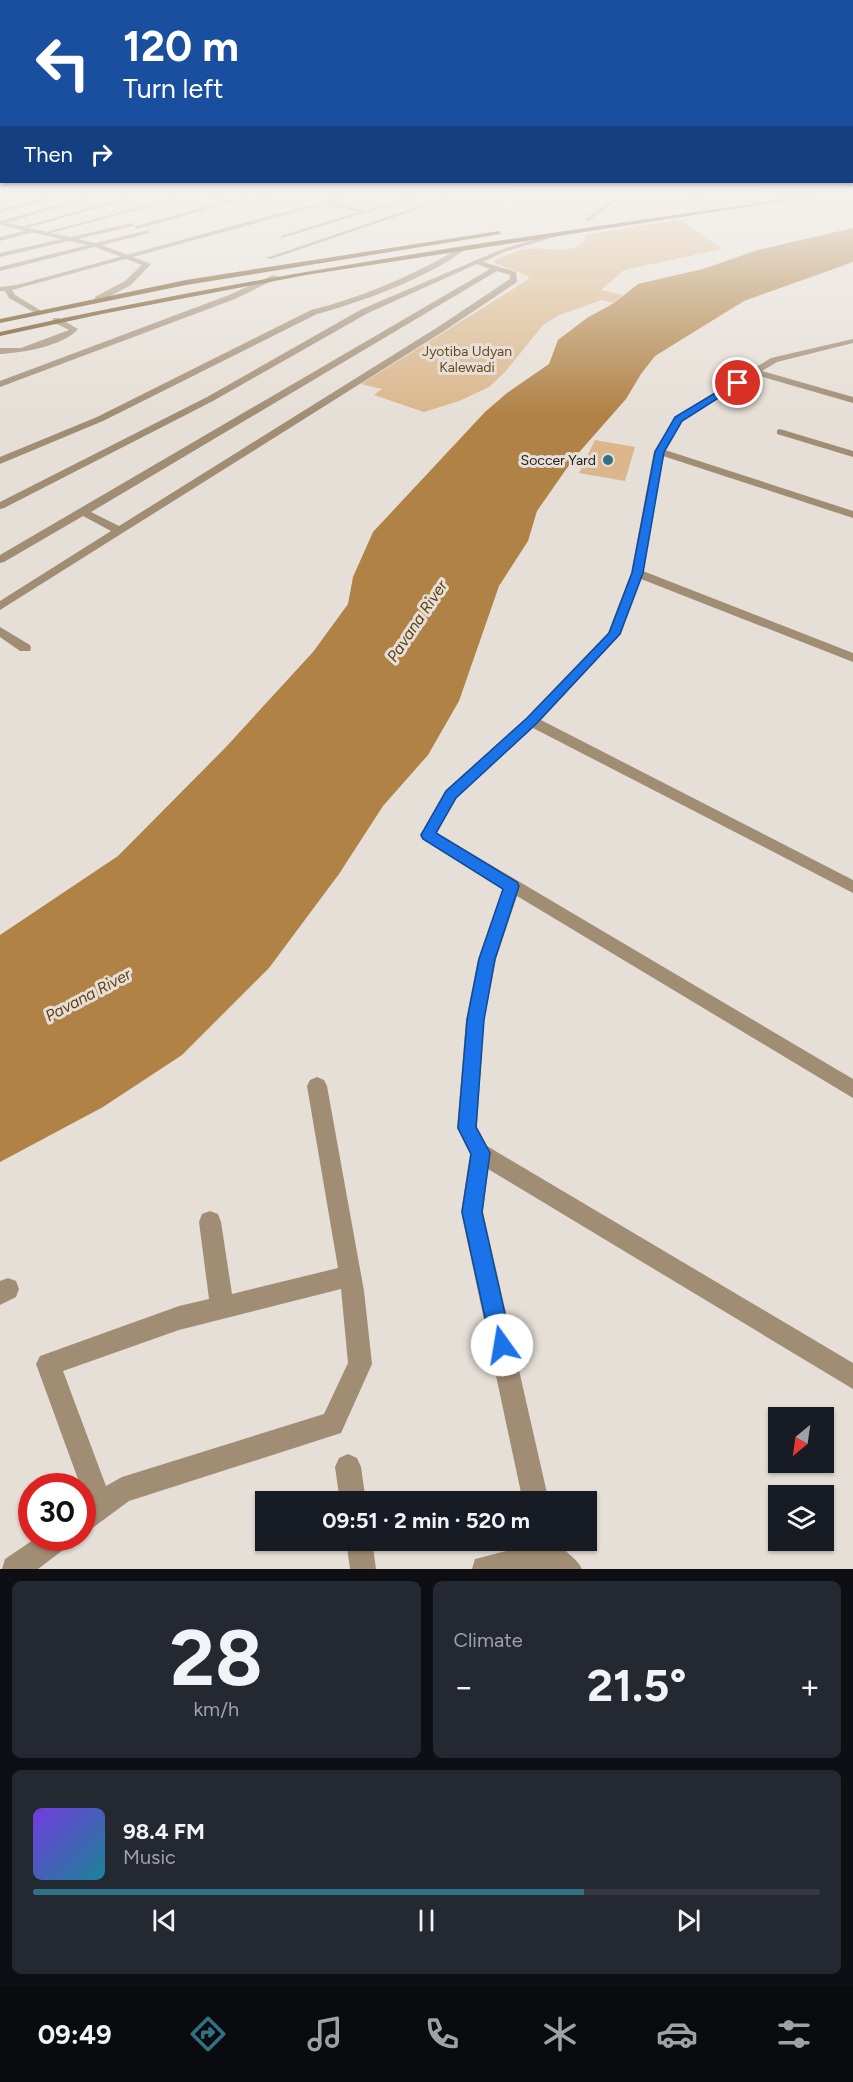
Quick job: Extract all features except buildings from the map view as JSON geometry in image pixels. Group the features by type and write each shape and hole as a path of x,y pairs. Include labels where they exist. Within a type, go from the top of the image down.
{"main road":[{"path":"0,321 188,281 271,268"},
{"path":"0,334 56,320 200,291 334,268"},
{"path":"188,281 200,291"}],"street":[{"path":"3,288 82,268"},
{"path":"98,299 128,283 144,268"},
{"path":"0,461 100,418 314,312 346,304 429,268"},
{"path":"0,506 210,399 365,311 463,268"},
{"path":"0,560 85,512 409,317 498,268"},
{"path":"0,606 441,329 514,280 513,274 499,268"},
{"path":"0,384 211,305 276,277"},
{"path":"3,288 37,312"},
{"path":"0,351 22,350 69,334 74,329 56,320"},
{"path":"853,341 774,360 678,419 659,452 637,573 614,634 532,721 451,795 428,835 853,1089"},
{"path":"755,372 853,400"},
{"path":"780,432 853,454"},
{"path":"659,452 853,515"},
{"path":"85,512 95,520 120,531"},
{"path":"637,573 853,658"},
{"path":"0,631 25,648"},
{"path":"532,721 853,887"},
{"path":"512,886 487,959 475,1020 467,1128 480,1153 853,1377"},
{"path":"96,1510 122,1490 332,1424 360,1364 350,1275 317,1086"},
{"path":"480,1153 472,1212 534,1491"},
{"path":"210,1222 222,1307"},
{"path":"80,1473 48,1364 179,1318 350,1275"},
{"path":"348,1467 351,1491"},
{"path":"15,1569 40,1551"},
{"path":"360,1551 363,1569"},
{"path":"485,1569 553,1554"}],"green space":[{"name":"Jyotiba Udyan Kalewadi","path":"508,268 632,268 624,270 601,290 623,295 613,303 602,300 559,315 543,325 505,372 489,387 459,401 424,412 374,395 382,389 361,384 529,279 528,276"},
{"name":"Soccer Yard","path":"595,440 635,447 625,481 579,473"}],"water":[{"name":"Pavana River","path":"836,268 744,301 655,356 626,399 574,458 537,511 528,541 499,586 459,701 428,755 383,806 339,874 269,968 182,1055 103,1107 0,1162 0,935 118,856 225,748 313,652 348,604 353,577 373,532 485,412 507,393 549,364 558,340 587,318 614,303 638,284 703,269"}],"place":[{"name":"Soccer Yard","path":"608,460"}],"route":[{"path":"502,1345 472,1212 480,1153 467,1128 475,1020 487,959 512,886 428,835 451,795 532,721 614,634 637,573 659,452 678,419 738,383"}]}
